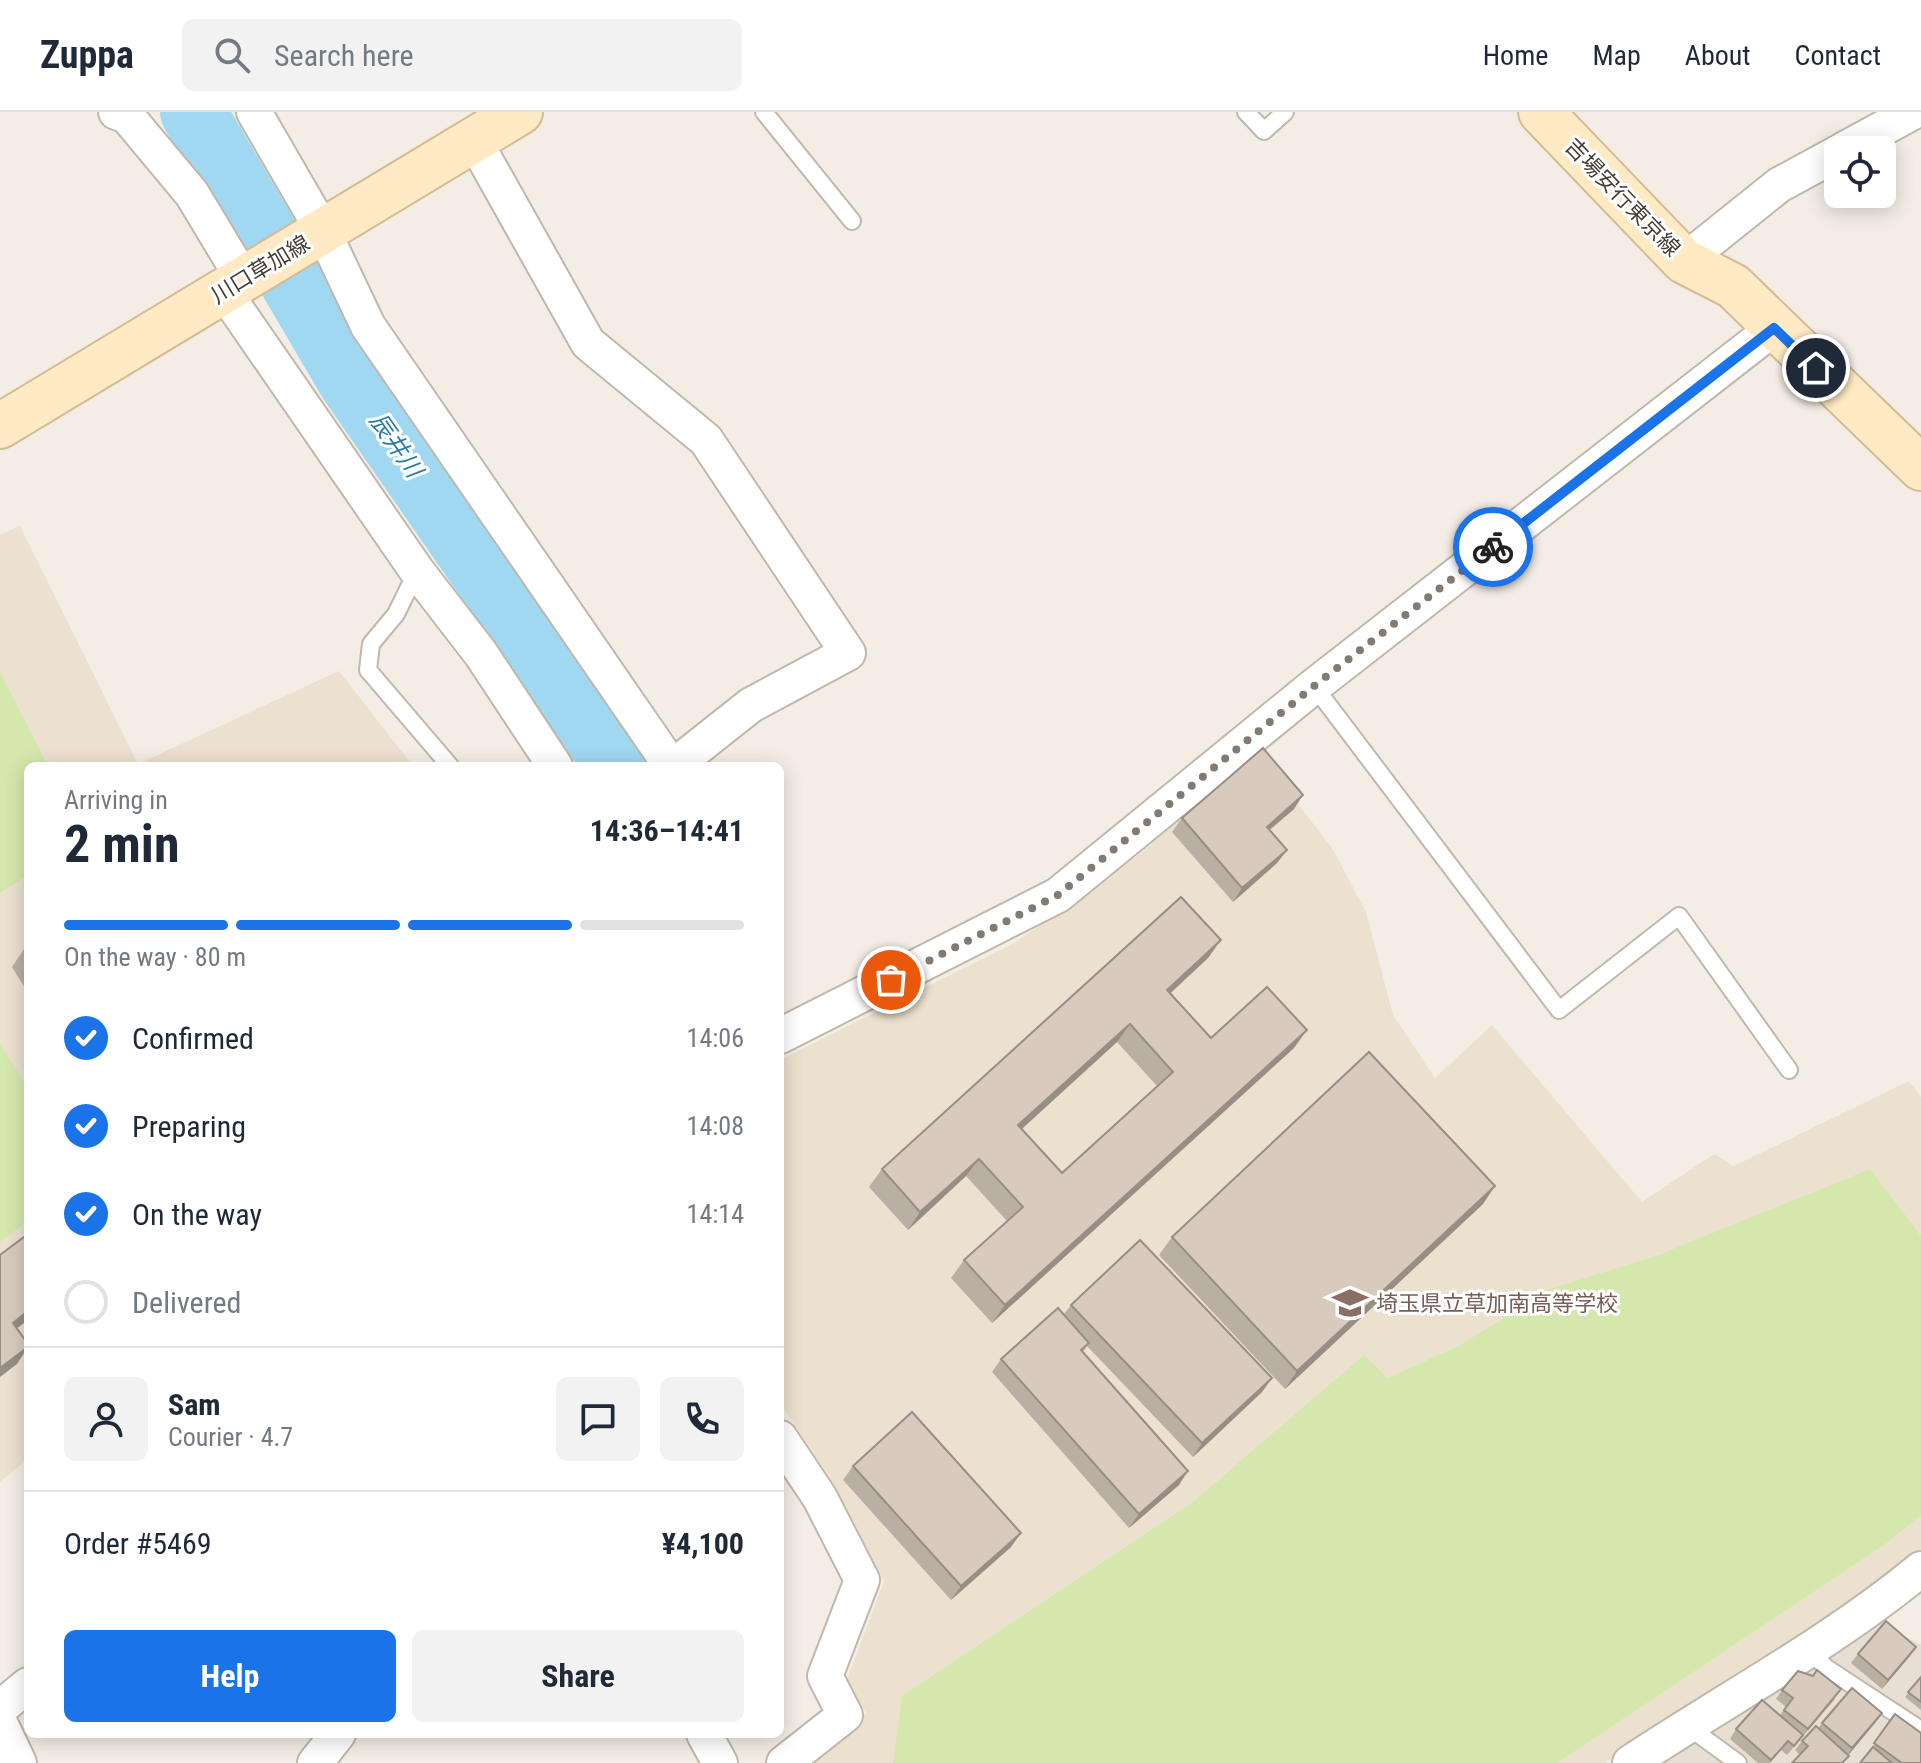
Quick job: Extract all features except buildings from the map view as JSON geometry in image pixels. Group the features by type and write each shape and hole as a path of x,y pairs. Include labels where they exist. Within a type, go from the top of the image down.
{"main road":[{"name":"川口草加線","path":"0,426 232,283 520,112"},
{"name":"吉場安行東京線","path":"1541,112 1684,261 1733,286 1921,468"}],"street":[{"path":"116,112 127,116 192,194 232,283 417,571 481,654 552,762"},
{"path":"254,112 323,231 368,326 670,762"},
{"path":"1869,136 1913,112"},
{"path":"474,140 588,343 706,440 848,653 751,705 678,762"},
{"path":"1684,261 1779,185 1824,161"},
{"path":"784,1034 1058,895 1314,686 1774,328"},
{"path":"784,1444 820,1498 862,1580 825,1676 845,1715 784,1763"},
{"path":"1630,1763 1686,1725 1812,1651 1874,1608 1921,1569"},
{"path":"0,1708 24,1688"},
{"path":"0,1723 19,1763"},
{"path":"315,1763 335,1738"},
{"path":"706,1738 720,1763"}],"lane":[{"path":"764,112 852,221"},
{"path":"1246,112 1264,131 1285,112"},
{"path":"417,571 396,614 371,644 368,670 447,762"},
{"path":"1314,686 1559,1010 1679,916 1789,1070"},
{"path":"1812,1651 1825,1667 1921,1730"},
{"path":"1686,1725 1738,1763"}],"shaded area":[{"path":"20,526 137,762 24,762 24,1462 0,1482 0,535"},
{"path":"339,671 410,762 142,762"},
{"name":"埼玉県立草加南高等学校","path":"1258,752 1332,848 1366,912 1393,1015 1435,1078 1492,1025 1642,1202 1714,1154 1734,1166 1909,1081 1921,1097 1921,1549 1820,1632 1605,1763 807,1763 866,1713 847,1680 884,1581 836,1487 784,1409 784,1058 1016,942 1140,854"},
{"path":"1872,1618 1921,1645 1921,1763 1647,1763"}],"green space":[{"path":"0,672 46,762 24,762 24,878 0,893"},
{"path":"0,1044 24,1082 24,1224 0,1242"},
{"path":"1870,1169 1921,1236 1921,1515 1888,1542 1557,1763 893,1763 902,1696 1193,1502 1364,1355 1388,1378 1459,1346 1550,1289 1656,1256"}],"waterway":[{"name":"辰井川","path":"193,112 351,381 615,762"}],"way so far":[{"path":"891,980 1058,895 1314,686 1493,547"}],"place":[{"name":"埼玉県立草加南高等学校","path":"1350,1303"}],"route":[{"path":"1493,547 1774,328 1816,368"}]}
